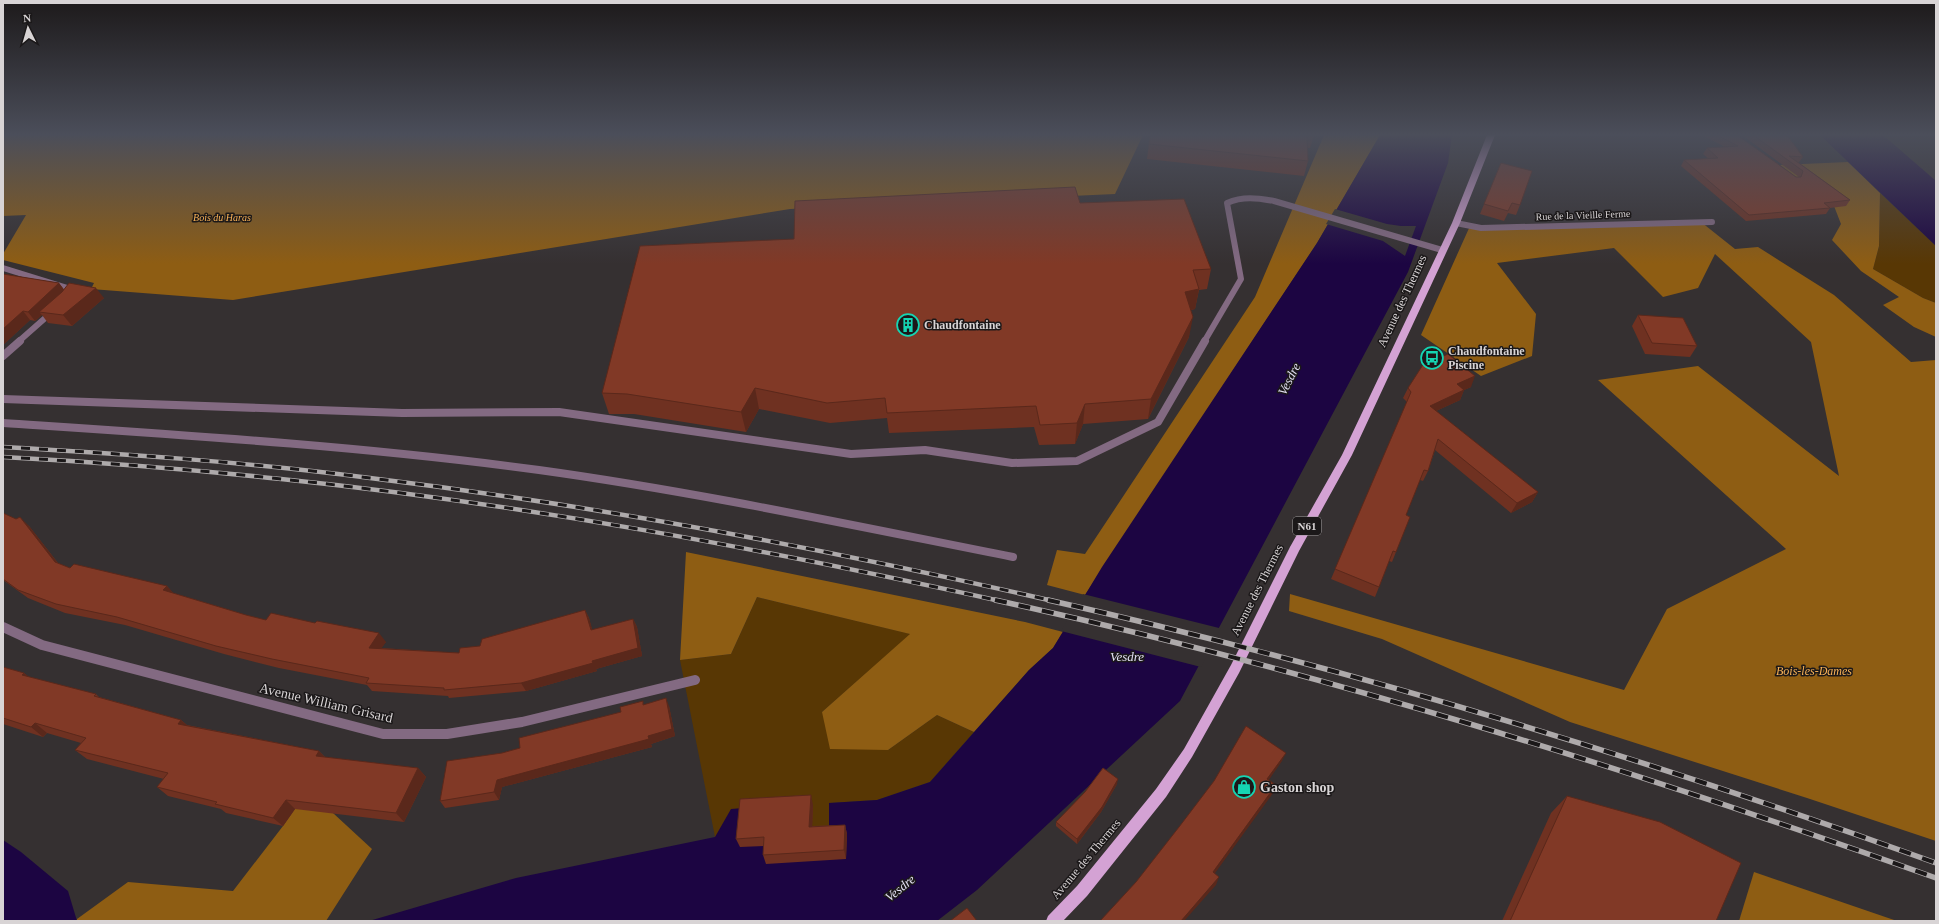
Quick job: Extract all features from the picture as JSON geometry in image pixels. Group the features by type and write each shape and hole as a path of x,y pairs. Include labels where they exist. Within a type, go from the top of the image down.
{"main road":[{"name":"Avenue des Thermes","path":"1053,921 1082,891 1161,793 1188,753 1235,668 1294,550 1347,455 1456,223 1474,178"}],"street":[{"path":"3,399 402,413 558,412 851,454 925,450 1012,463 1077,461 1158,422 1237,286 1241,279 1226,203 1250,196 1274,201 1442,250"},
{"name":"Rue de la Vieille Ferme","path":"1456,223 1481,228 1712,222"},
{"path":"3,268 74,290 68,299"},
{"path":"3,356 56,309"},
{"path":"3,423 313,444 541,470 744,504 1013,557"},
{"name":"Avenue William Grisard","path":"3,627 42,645 383,734 447,734 522,722 695,680"}],"shaded area":[{"path":"1880,193 1936,246 1936,303 1923,298 1873,269 1879,246"},
{"path":"757,597 911,634 822,712 888,750 937,715 974,732 930,782 877,800 829,803 829,835 715,837 680,660 731,654"}],"green space":[{"name":"Bois du Haras","path":"3,178 1123,178 1115,194 790,209 233,300 91,289 94,283 3,260 3,254 26,215 3,216"},
{"path":"1306,178 1355,178 1317,243 1085,595 1047,585 1057,550 1085,554 1255,297"},
{"path":"1797,178 1865,178 1880,193 1879,246 1873,269 1923,298 1936,303 1936,337 1914,327 1883,305 1899,297 1861,271 1832,240 1841,224 1834,206"},
{"name":"Bois-les-Dames","path":"1701,222 1735,249 1758,247 1834,295 1911,362 1936,360 1936,841 1570,722 1382,639 1289,611 1290,594 1624,690 1667,609 1786,549 1598,380 1698,366 1839,476 1811,342 1715,254 1698,288 1663,297 1614,248 1497,263 1536,314 1532,356 1481,376 1421,335 1470,226"},
{"path":"686,552 1025,622 1063,632 1053,648 1029,670 974,732 937,715 888,750 830,749 822,712 910,634 757,597 731,654 680,660"},
{"path":"328,761 333,813 372,849 326,921 77,921 77,919 128,882 233,891 283,826"},
{"path":"1754,872 1897,921 1739,921"}],"water":[{"name":"Vesdre","path":"1355,178 1442,178 1408,272 1180,701 977,890 937,921 369,921 516,878 715,837 731,809 743,808 829,835 829,803 877,800 930,782 1029,670 1053,648 1102,567 1317,243"},
{"path":"1865,178 1933,178 1936,181 1936,246"},
{"path":"3,840 21,852 68,891 77,921 3,921"}],"pier":[{"path":"1335,209 1387,224 1416,226 1405,256 1383,241 1326,224"},
{"path":"1083,594 1221,628 1201,667 1061,631"}],"building":[{"path":"1495,178 1529,178 1520,205 1512,203 1508,211 1484,204"},
{"path":"1705,178 1820,178 1850,200 1824,203 1830,208 1749,215"},
{"name":"Chaudfontaine","path":"1075,187 1080,203 1184,199 1211,269 1193,270 1199,289 1185,292 1193,317 1151,399 1085,404 1077,423 1040,425 1036,406 887,413 885,398 827,403 755,388 741,412 627,394 602,393 640,246 794,239 795,201"},
{"path":"3,274 59,283 28,312 23,311 3,329"},
{"path":"69,283 96,288 63,315 39,312 62,292"},
{"path":"1638,315 1683,318 1697,346 1652,343"},
{"path":"1448,354 1475,376 1457,384 1464,390 1430,406 1538,492 1517,503 1438,439 1428,471 1424,470 1406,515 1410,517 1396,552 1393,551 1379,587 1335,569 1411,392 1408,388 1426,360 1430,362"},
{"path":"3,513 16,519 20,517 55,562 70,568 74,564 167,586 163,590 266,620 271,613 315,623 317,621 379,633 369,648 459,653 460,648 480,646 482,639 585,610 591,630 633,619 638,648 592,661 593,663 521,683 444,690 444,688 366,683 369,678 272,659 216,646 117,617 56,604 18,590 3,579"},
{"path":"3,667 24,673 22,675 96,694 94,696 181,720 178,724 319,751 316,756 418,768 396,813 286,800 273,818 215,804 217,802 157,787 168,773 75,750 86,738 35,723 31,727 3,718"},
{"path":"666,698 672,729 648,736 649,739 497,780 494,792 440,801 447,761 502,753 520,748 519,738 621,712 620,707 643,701 643,705"},
{"path":"1246,726 1286,753 1267,779 1276,785 1213,872 1219,877 1181,921 1100,921 1136,882 1214,781"},
{"path":"1103,768 1118,779 1102,807 1077,839 1056,822 1085,792"},
{"path":"811,795 809,827 845,825 844,850 763,855 764,837 736,839 740,799"},
{"path":"1567,796 1660,822 1741,863 1716,921 1510,921"},
{"path":"967,908 977,921 950,921"}],"railway":[{"path":"3,447 278,467 456,489 713,530 883,564 1053,601"},
{"path":"3,457 142,466 246,475 462,501 732,546 1000,601"},
{"path":"995,600 1234,658 1470,724 1704,798 1936,878"},
{"path":"1048,600 1273,655 1385,685 1717,787 1936,863"}],"place":[{"name":"Chaudfontaine","path":"908,325"},
{"name":"Chaudfontaine Piscine","path":"1432,358"},
{"name":"Gaston shop","path":"1244,787"}]}
